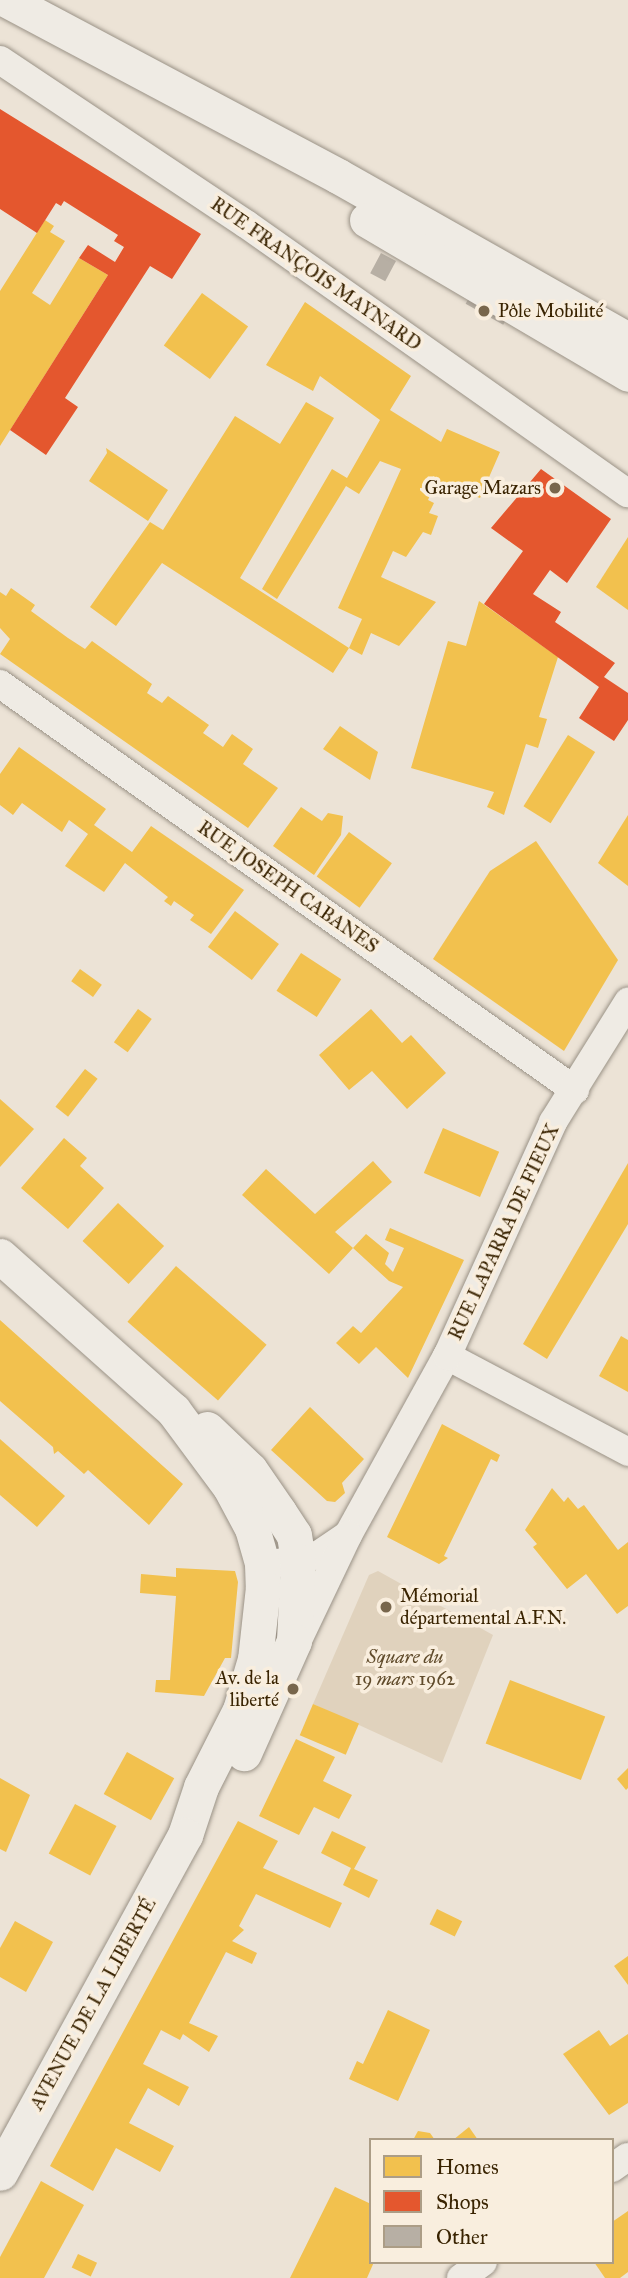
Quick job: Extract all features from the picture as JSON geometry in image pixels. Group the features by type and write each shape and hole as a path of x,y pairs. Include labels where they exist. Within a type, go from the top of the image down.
{"street":[{"path":"7,0 338,176 628,340"},
{"path":"91,47 321,193 628,374"},
{"name":"RUE FRANÇOIS MAYNARD","path":"0,60 246,224 628,494"},
{"name":"RUE JOSEPH CABANES","path":"0,684 575,1090"},
{"name":"RUE LAPARRA DE FIEUX","path":"447,1356 553,1122 628,1002"},
{"path":"0,1256 173,1410 230,1487 252,1528 262,1564"},
{"path":"447,1356 628,1452"},
{"name":"AVENUE DE LA LIBERTÉ","path":"185,1835 219,1798 276,1688 348,1535 447,1356"},
{"name":"AVENUE DE LA LIBERTÉ","path":"173,1410 200,1423 250,1470 294,1535 298,1561 294,1640 276,1688"},
{"name":"AVENUE DE LA LIBERTÉ","path":"0,2173 185,1835 201,1787 240,1710 256,1658 262,1618 262,1564 298,1561 318,1555 348,1535"},
{"path":"461,2278 480,2264"}],"green space":[{"name":"Square du 19 mars 1962","path":"378,1571 493,1635 442,1763 313,1704 369,1575"}],"building: Homes":[{"path":"45,220 54,226 50,232 65,241 32,293 50,305 79,258 108,275 0,446 0,291"},
{"path":"202,293 248,327 210,379 164,346"},
{"path":"305,302 411,376 390,410 441,442 447,429 500,452 480,498 436,481 428,500 434,503 429,513 438,516 431,535 423,532 406,557 393,551 381,577 436,602 399,646 371,633 362,655 349,648 362,619 338,608 401,469 380,461 359,494 346,486 277,599 262,589 332,469 347,478 380,420 320,376 313,391 266,365"},
{"path":"306,402 334,418 240,578 349,648 333,673 162,563 116,626 90,607 150,522 163,530 235,416 280,444"},
{"path":"106,448 168,490 148,521 89,481 107,453"},
{"path":"628,537 628,610 596,587"},
{"path":"11,588 35,605 31,611 68,638 85,649 92,641 152,684 147,693 162,703 168,696 209,725 203,733 223,747 232,734 253,749 243,764 278,788 248,828 0,654 10,639 0,628 0,592 6,596"},
{"path":"479,601 558,657 539,717 547,719 538,748 526,744 504,815 487,807 494,792 411,768 448,641 466,646"},
{"path":"340,726 378,752 370,780 323,749"},
{"path":"568,735 595,752 551,823 523,806"},
{"path":"19,747 106,809 94,825 132,852 151,826 244,890 211,934 190,920 194,915 174,901 171,906 164,901 168,897 125,863 104,892 65,866 88,834 69,820 62,832 22,803 13,815 0,805 0,774"},
{"path":"301,807 322,821 328,813 343,816 341,835 314,875 273,846"},
{"path":"628,815 628,886 598,863"},
{"path":"349,832 392,863 360,908 317,876"},
{"path":"536,841 618,960 564,1051 433,959 490,871"},
{"path":"235,911 279,944 252,980 208,947"},
{"path":"301,953 341,979 317,1017 276,991"},
{"path":"80,969 102,985 93,997 71,981"},
{"path":"138,1009 152,1019 128,1052 114,1042"},
{"path":"371,1009 402,1043 411,1035 446,1073 407,1109 372,1071 349,1090 319,1055"},
{"path":"85,1069 98,1079 68,1117 55,1107"},
{"path":"0,1099 34,1129 0,1167"},
{"path":"443,1128 499,1152 480,1197 424,1173"},
{"path":"64,1138 87,1158 80,1166 104,1188 68,1229 21,1188"},
{"path":"373,1161 392,1182 335,1232 353,1248 329,1274 242,1195 266,1169 315,1214"},
{"path":"628,1163 628,1224 547,1359 523,1344"},
{"path":"118,1203 164,1246 129,1284 83,1241"},
{"path":"390,1228 464,1260 408,1378 376,1347 359,1364 336,1343 353,1326 361,1333 403,1287 389,1281 353,1248 366,1234 389,1253 385,1264 393,1272 404,1248 385,1240"},
{"path":"176,1266 267,1345 218,1401 127,1322"},
{"path":"0,1320 183,1484 149,1525 88,1470 84,1474 58,1451 54,1454 53,1447 0,1401"},
{"path":"621,1336 628,1340 628,1392 599,1376"},
{"path":"310,1407 364,1459 342,1483 345,1493 335,1502 327,1501 271,1450"},
{"path":"442,1424 500,1455 497,1462 491,1459 444,1556 448,1558 439,1564 387,1537"},
{"path":"0,1439 65,1496 37,1527 0,1495"},
{"path":"552,1488 564,1502 568,1497 578,1509 584,1505 618,1550 628,1542 628,1606 617,1614 586,1574 567,1589 533,1547 537,1544 525,1530"},
{"path":"176,1568 235,1571 238,1582 231,1658 225,1658 204,1696 155,1692 156,1680 170,1680 176,1596 140,1593 141,1574 176,1577"},
{"path":"510,1680 605,1717 581,1780 486,1743"},
{"path":"313,1704 359,1724 346,1755 300,1735"},
{"path":"296,1739 335,1757 323,1781 352,1795 339,1819 314,1807 299,1835 259,1816"},
{"path":"127,1752 174,1778 151,1820 104,1794"},
{"path":"628,1768 628,1788 626,1790 617,1779"},
{"path":"0,1778 30,1795 6,1852 0,1849"},
{"path":"75,1804 116,1826 90,1876 49,1853"},
{"path":"238,1821 278,1841 263,1868 342,1903 330,1928 256,1894 239,1926 244,1930 232,1941 257,1953 252,1964 226,1952 189,2023 218,2036 209,2052 183,2034 180,2040 161,2030 143,2064 189,2087 179,2106 148,2088 129,2123 174,2146 160,2172 116,2148 93,2191 50,2166"},
{"path":"332,1831 366,1847 354,1869 378,1880 369,1898 343,1885 351,1868 321,1853"},
{"path":"437,1909 462,1921 455,1937 430,1924"},
{"path":"15,1921 53,1942 26,1992 0,1977 0,1948"},
{"path":"628,1956 628,1985 614,1966"},
{"path":"388,2010 430,2030 398,2101 349,2079 357,2061 363,2064"},
{"path":"599,2030 610,2046 628,2034 628,2103 609,2115 563,2054"},
{"path":"469,2127 477,2138 455,2138"},
{"path":"418,2131 430,2133 434,2138 414,2138"},
{"path":"41,2181 84,2205 44,2278 0,2278 0,2257"},
{"path":"335,2187 369,2203 369,2264 373,2264 367,2278 290,2278"},
{"path":"628,2211 628,2272 620,2278 605,2278 595,2264 614,2264 614,2221"},
{"path":"78,2254 97,2263 91,2276 72,2268"}],"building: Shops":[{"path":"0,109 201,234 172,279 150,266 65,398 78,407 46,455 10,430 108,275 79,258 88,245 115,262 124,247 114,241 118,235 64,201 61,206 56,203 37,233 0,209"},
{"path":"541,469 611,519 567,583 550,570 533,594 561,612 555,622 615,663 604,677 628,693 628,720 614,741 579,718 599,687 484,604 523,551 491,528"}],"building: Other":[{"path":"381,253 396,261 385,281 370,273"},
{"path":"470,296 508,317 503,325 466,304"}],"place":[{"name":"Pôle Mobilité","path":"484,311"},
{"name":"Garage Mazars","path":"555,488"},
{"name":"Mémorial départemental A.F.N.","path":"386,1607"},
{"name":"Av. de la liberté","path":"293,1689"}]}
